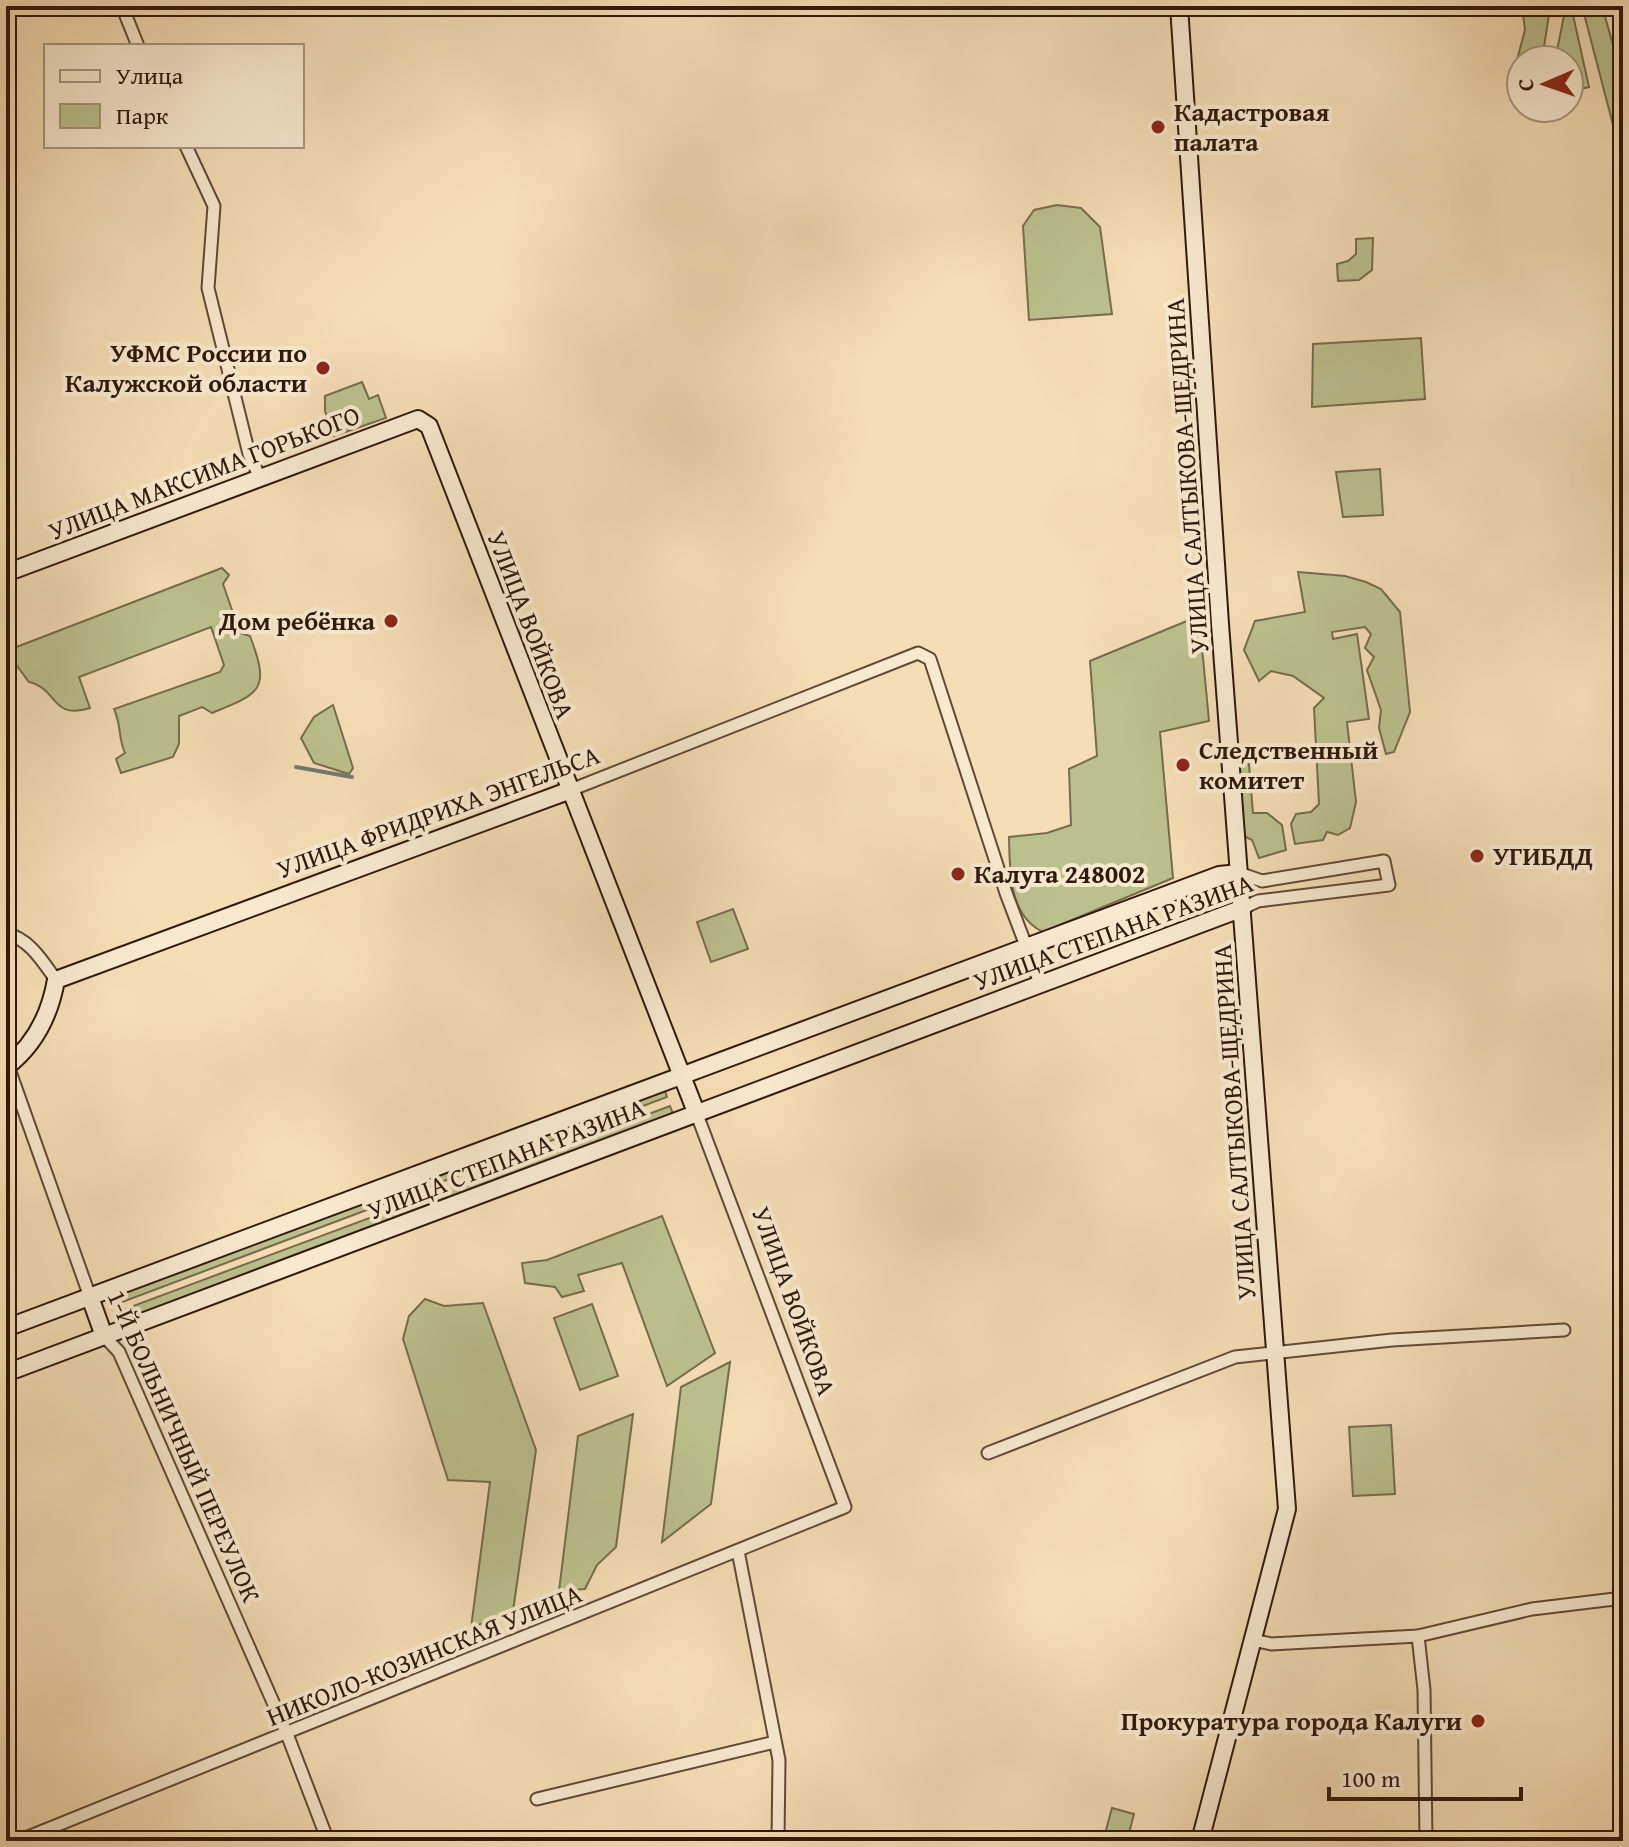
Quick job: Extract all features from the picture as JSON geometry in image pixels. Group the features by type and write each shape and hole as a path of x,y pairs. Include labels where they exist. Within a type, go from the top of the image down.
{"main road":[{"name":"УЛИЦА САЛТЫКОВА-ЩЕДРИНА","path":"1179,6 1287,1509 1200,1841"},
{"name":"УЛИЦА МАКСИМА ГОРЬКОГО","path":"6,573 418,419"},
{"name":"УЛИЦА ВОЙКОВА","path":"418,419 429,426 568,791 696,1112"},
{"name":"УЛИЦА ФРИДРИХА ЭНГЕЛЬСА","path":"56,980 568,791"},
{"name":"УЛИЦА СТЕПАНА РАЗИНА","path":"6,1328 1219,875 1239,873"},
{"name":"УЛИЦА СТЕПАНА РАЗИНА","path":"6,1373 1243,908"},
{"path":"7,1066 32,1040 49,1012 56,980"},
{"name":"1-Й БОЛЬНИЧНЫЙ ПЕРЕУЛОК","path":"90,1297 104,1336"}],"street":[{"path":"122,6 137,44"},
{"path":"187,148 214,206 208,288 249,454 260,478"},
{"name":"УЛИЦА ФРИДРИХА ЭНГЕЛЬСА","path":"568,791 918,653 930,659 1026,947"},
{"name":"УЛИЦА СТЕПАНА РАЗИНА","path":"1239,873 1262,881 1384,861 1389,885 1258,901 1243,908"},
{"path":"6,934 14,935 37,952 56,980"},
{"path":"1026,947 1040,983"},
{"name":"1-Й БОЛЬНИЧНЫЙ ПЕРЕУЛОК","path":"7,1066 90,1297"},
{"name":"УЛИЦА ВОЙКОВА","path":"696,1112 845,1507"},
{"path":"988,1453 1235,1357 1274,1351 1564,1330"},
{"name":"1-Й БОЛЬНИЧНЫЙ ПЕРЕУЛОК","path":"104,1336 119,1352 287,1734 328,1841"},
{"name":"НИКОЛО-КОЗИНСКАЯ УЛИЦА","path":"18,1841 845,1507"},
{"path":"738,1551 779,1760 778,1841"},
{"path":"1253,1640 1271,1644 1418,1636 1532,1609 1623,1598"},
{"path":"1418,1636 1424,1690 1426,1841"},
{"path":"537,1799 775,1742"}],"green space":[{"path":"1522,6 1550,8 1544,44 1521,44 1525,30"},
{"path":"1566,6 1571,6 1579,44 1558,44"},
{"path":"1582,6 1602,6 1622,77 1623,163"},
{"path":"1057,205 1081,208 1100,227 1112,314 1029,320 1023,226 1034,210"},
{"path":"1373,238 1372,270 1359,280 1338,281 1337,264 1348,261 1356,254 1356,239"},
{"path":"1421,338 1425,399 1312,407 1313,344"},
{"path":"362,382 369,399 378,395 386,418 334,436 325,411 325,396"},
{"path":"1380,469 1383,515 1343,517 1336,472"},
{"path":"222,568 229,575 223,584 240,633 250,636 260,678 257,687 242,700 212,713 202,707 179,716 179,744 173,757 121,773 116,759 125,753 114,709 220,672 224,665 211,627 79,677 90,708 77,711 61,707 46,691 29,682 6,651"},
{"path":"1298,572 1345,576 1366,582 1381,589 1400,612 1410,712 1394,752 1386,754 1379,728 1381,710 1367,670 1374,657 1365,648 1371,634 1365,627 1332,632 1333,639 1357,634 1369,719 1347,722 1356,802 1350,828 1338,835 1327,832 1323,840 1295,844 1291,824 1296,814 1311,812 1319,804 1314,708 1324,698 1293,676 1271,671 1259,681 1244,650 1255,621 1305,612"},
{"path":"1199,616 1209,721 1160,732 1173,878 1043,932 1023,915 1017,903 1011,877 1009,837 1047,833 1071,825 1069,769 1097,756 1090,661"},
{"path":"333,705 353,768 349,774 314,763 301,738 314,717"},
{"path":"1248,753 1253,813 1267,813 1282,825 1286,850 1259,858 1252,840 1244,836 1239,754"},
{"path":"733,909 748,949 711,962 697,922"},
{"path":"664,1088 667,1097 117,1304 113,1293"},
{"path":"670,1106 673,1114 120,1323 117,1312"},
{"path":"662,1216 715,1353 667,1386 622,1263 578,1275 584,1291 562,1297 555,1287 525,1283 522,1263 547,1260"},
{"path":"425,1299 444,1306 483,1303 536,1450 513,1611 471,1628 490,1482 448,1480 403,1339 409,1316"},
{"path":"592,1304 618,1376 580,1390 554,1318"},
{"path":"730,1362 711,1504 662,1542 681,1387"},
{"path":"633,1414 616,1547 597,1565 585,1589 559,1591 578,1436"},
{"path":"1391,1425 1395,1494 1353,1496 1349,1427"},
{"path":"1112,1808 1134,1814 1127,1841 1103,1841"}],"waterway":[{"path":"296,767 352,777"}],"place":[{"name":"Кадастровая палата","path":"1158,127"},
{"name":"УФМС России по Калужской области","path":"323,368"},
{"name":"Дом ребёнка","path":"391,621"},
{"name":"Следственный комитет","path":"1183,765"},
{"name":"УГИБДД","path":"1477,856"},
{"name":"Калуга 248002","path":"958,874"},
{"name":"Прокуратура города Калуги","path":"1478,1721"}]}
